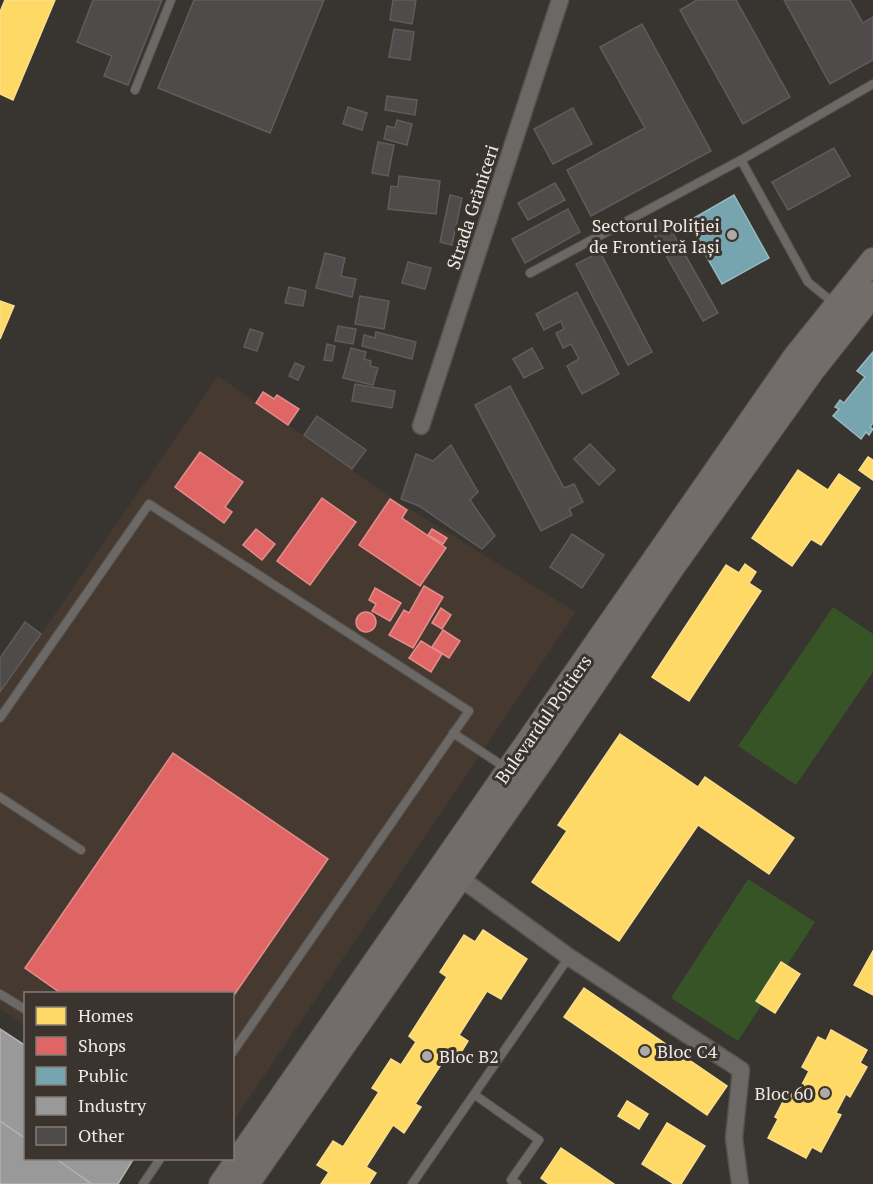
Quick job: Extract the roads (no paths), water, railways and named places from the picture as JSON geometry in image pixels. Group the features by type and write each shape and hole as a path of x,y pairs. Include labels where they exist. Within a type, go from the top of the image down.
{"main road":[{"name":"Bulevardul Poitiers","path":"247,1184 248,1152 517,776 679,559 805,380 873,260"},
{"name":"Bulevardul Poitiers","path":"844,312 873,294"},
{"name":"Bulevardul Poitiers","path":"221,1184 460,878 517,776"}],"street":[{"name":"Strada Grăniceri","path":"421,426 560,0"},
{"path":"460,878 569,957 741,1070 734,1138 740,1184"}],"lane":[{"path":"135,90 171,0"},
{"path":"530,273 741,160 873,84"},
{"path":"741,160 808,282 844,312"},
{"path":"0,718 149,504 469,711 234,1050"},
{"path":"453,733 517,776"},
{"path":"0,797 81,850"},
{"path":"412,1184 569,957"},
{"path":"0,994 24,1009"},
{"path":"475,1095 539,1140 511,1180 517,1184"},
{"path":"143,1184 159,1160"}],"place":[{"name":"Sectorul Poliției de Frontieră Iași","path":"732,235"},
{"name":"Bloc C4","path":"645,1051"},
{"name":"Bloc B2","path":"427,1056"},
{"name":"Bloc 60","path":"825,1093"}]}
